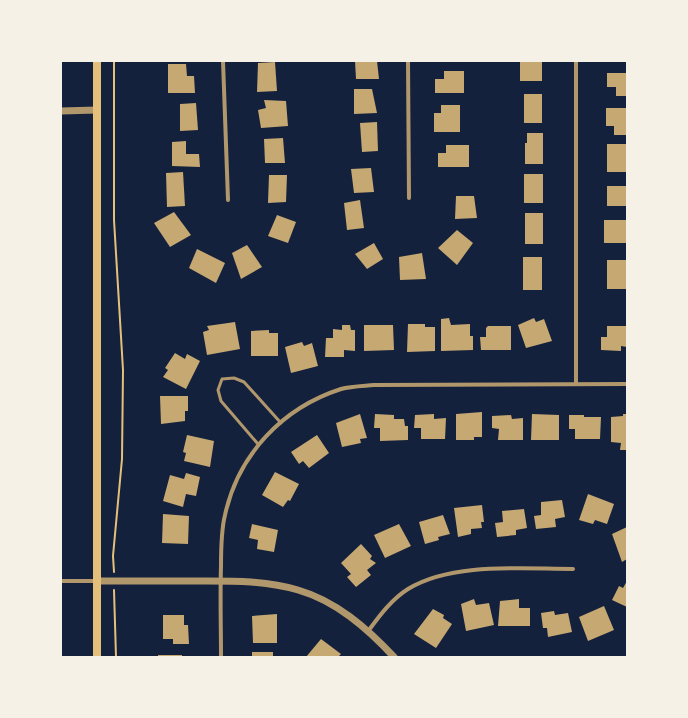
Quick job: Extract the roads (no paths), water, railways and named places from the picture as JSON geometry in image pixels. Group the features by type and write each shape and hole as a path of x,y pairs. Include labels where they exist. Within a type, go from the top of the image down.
{"main road":[{"path":"97,61 97,657"}],"street":[{"path":"223,61 228,200"},
{"path":"408,61 409,198"},
{"path":"576,61 576,384"},
{"path":"61,111 97,110"},
{"path":"221,657 222,543 225,514 237,479 251,453 268,432 281,423 320,398 342,389 374,385 627,384"},
{"path":"368,630 393,601 407,589 439,575 470,570 573,569"},
{"path":"61,581 256,582 298,590 320,599 352,618 368,630 394,657"}],"lane":[{"path":"258,444 221,401 218,390 222,380 234,378 244,382 281,423"}]}
